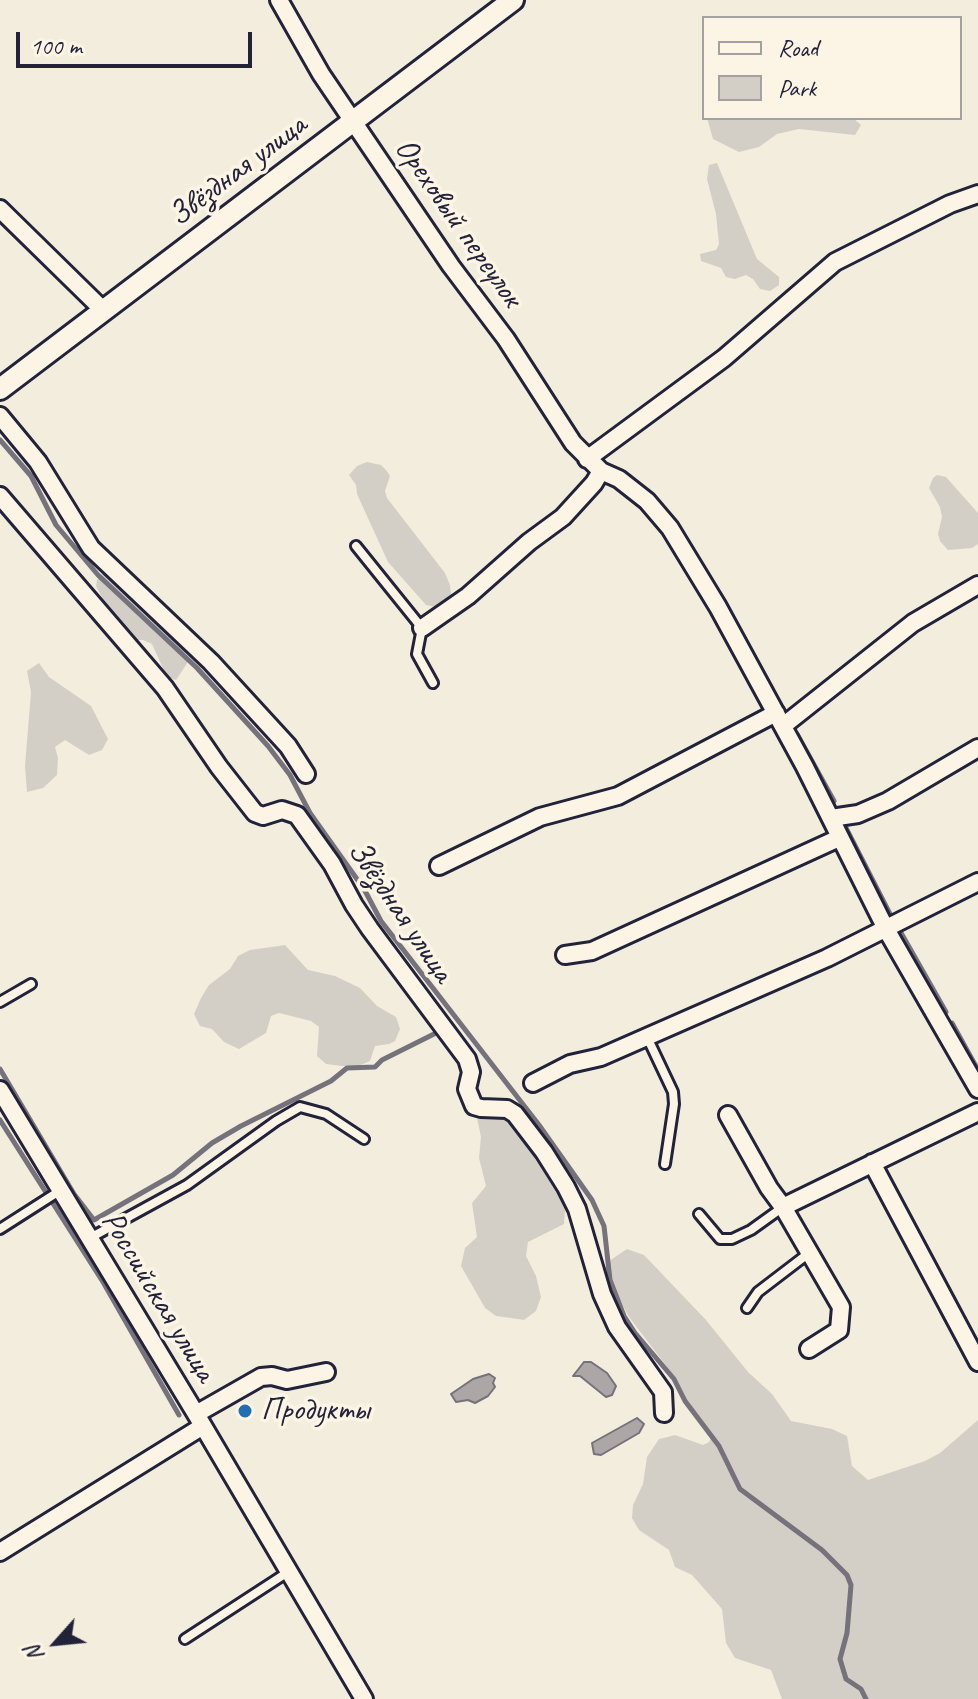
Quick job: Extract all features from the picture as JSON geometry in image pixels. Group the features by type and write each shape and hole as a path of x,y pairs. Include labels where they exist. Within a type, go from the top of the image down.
{"street":[{"name":"Ореховый переулок","path":"279,0 321,74 451,266 506,339 573,443 601,471 619,479 647,501 670,528 718,607 779,719"},
{"name":"Звёздная улица","path":"0,389 513,0"},
{"path":"587,459 724,358 835,262 950,204 978,194"},
{"path":"0,209 103,310"},
{"path":"0,416 38,462 91,548 211,662 288,746 306,774"},
{"path":"422,628 468,596 529,542 563,517 601,471"},
{"name":"Звёздная улица","path":"0,496 165,688 255,813 263,816 282,810 297,815 332,864 370,929 467,1059 471,1072 467,1089 474,1106 507,1109 515,1114 544,1152 577,1209 602,1294 617,1327 663,1392 666,1404 664,1413"},
{"path":"439,866 540,817 618,796 779,719 913,623 978,585"},
{"path":"779,719 886,929 978,1089"},
{"path":"831,818 858,814 888,801 978,748"},
{"path":"565,955 592,951 839,838"},
{"path":"533,1083 570,1064 601,1057 827,958 978,882"},
{"name":"Российская улица","path":"0,1090 364,1699"},
{"path":"783,1207 978,1112"},
{"path":"728,1115 841,1307 839,1330 809,1349"},
{"path":"872,1163 978,1362"},
{"path":"0,1552 261,1377 287,1380 326,1372"}],"lane":[{"path":"356,546 422,628 417,654 433,683"},
{"path":"0,1002 31,984"},
{"path":"647,1037 673,1092 665,1164"},
{"path":"90,1239 187,1185 300,1107 326,1114 364,1139"},
{"path":"0,1229 61,1190"},
{"path":"699,1214 720,1239 732,1239 751,1230 783,1207"},
{"path":"747,1308 758,1292 809,1252"},
{"path":"185,1639 288,1572"}],"green space":[{"path":"708,120 855,120 861,125 855,135 799,129 777,134 759,147 739,152 713,139"},
{"path":"717,163 757,259 779,277 779,285 770,291 760,289 746,275 735,279 726,277 721,268 701,261 700,254 716,250 719,244 716,214 707,179 709,165"},
{"path":"367,462 381,465 390,476 385,491 387,498 445,573 452,603 441,608 426,605 388,562 349,475 357,466"},
{"path":"937,475 946,477 978,513 978,544 972,548 948,550 940,541 940,507 929,488"},
{"path":"102,574 113,576 184,650 188,662 176,680 167,677 152,644 134,640 116,624 96,586"},
{"path":"39,663 49,677 91,706 108,739 102,750 89,755 65,740 55,747 57,775 43,788 27,792 25,766 31,692 27,671"},
{"path":"285,945 308,970 335,976 360,988 377,1006 396,1017 400,1029 395,1041 375,1046 370,1061 358,1066 342,1066 326,1064 317,1056 319,1027 311,1021 279,1013 271,1016 266,1033 239,1049 224,1042 212,1029 200,1026 194,1014 201,998 209,985 230,969 238,956 250,950"},
{"path":"491,1104 502,1109 544,1163 565,1210 564,1224 528,1242 526,1256 536,1276 541,1297 536,1311 524,1320 496,1316 485,1308 461,1266 465,1248 477,1237 472,1203 486,1186 479,1158 481,1137 477,1118"},
{"path":"627,1249 644,1255 706,1320 748,1372 772,1394 791,1421 832,1429 847,1436 852,1466 868,1480 940,1453 978,1420 978,1699 782,1699 771,1670 735,1658 726,1643 722,1609 692,1575 675,1567 669,1550 639,1530 632,1518 633,1505 643,1484 647,1457 659,1439 675,1435 703,1445 712,1436 618,1297 607,1291 603,1270"}],"shaded area":[{"path":"584,1362 591,1362 607,1373 616,1386 612,1395 606,1397 580,1376 573,1376"},
{"path":"489,1374 495,1378 495,1387 488,1396 475,1403 468,1400 456,1402 451,1394 473,1379"},
{"path":"637,1418 644,1424 639,1433 601,1455 594,1454 592,1443"}],"waterway":[{"path":"0,440 31,476 56,525 98,575 197,668 268,746 290,775 310,813 364,889 381,921 539,1125 592,1200 604,1226 610,1280 624,1316 674,1379 685,1401 719,1446 740,1489 822,1550 847,1575 851,1585 847,1633 840,1659 846,1679 861,1689 866,1699"},
{"path":"797,734 834,801"},
{"path":"846,828 890,914"},
{"path":"900,931 946,1012"},
{"path":"952,1023 978,1070"},
{"path":"0,1069 74,1194 94,1220 173,1175 212,1143 331,1081 347,1068 375,1067 382,1060 436,1033"},
{"path":"0,1120 103,1282 179,1415"}],"place":[{"name":"Продукты","path":"245,1411"}]}
